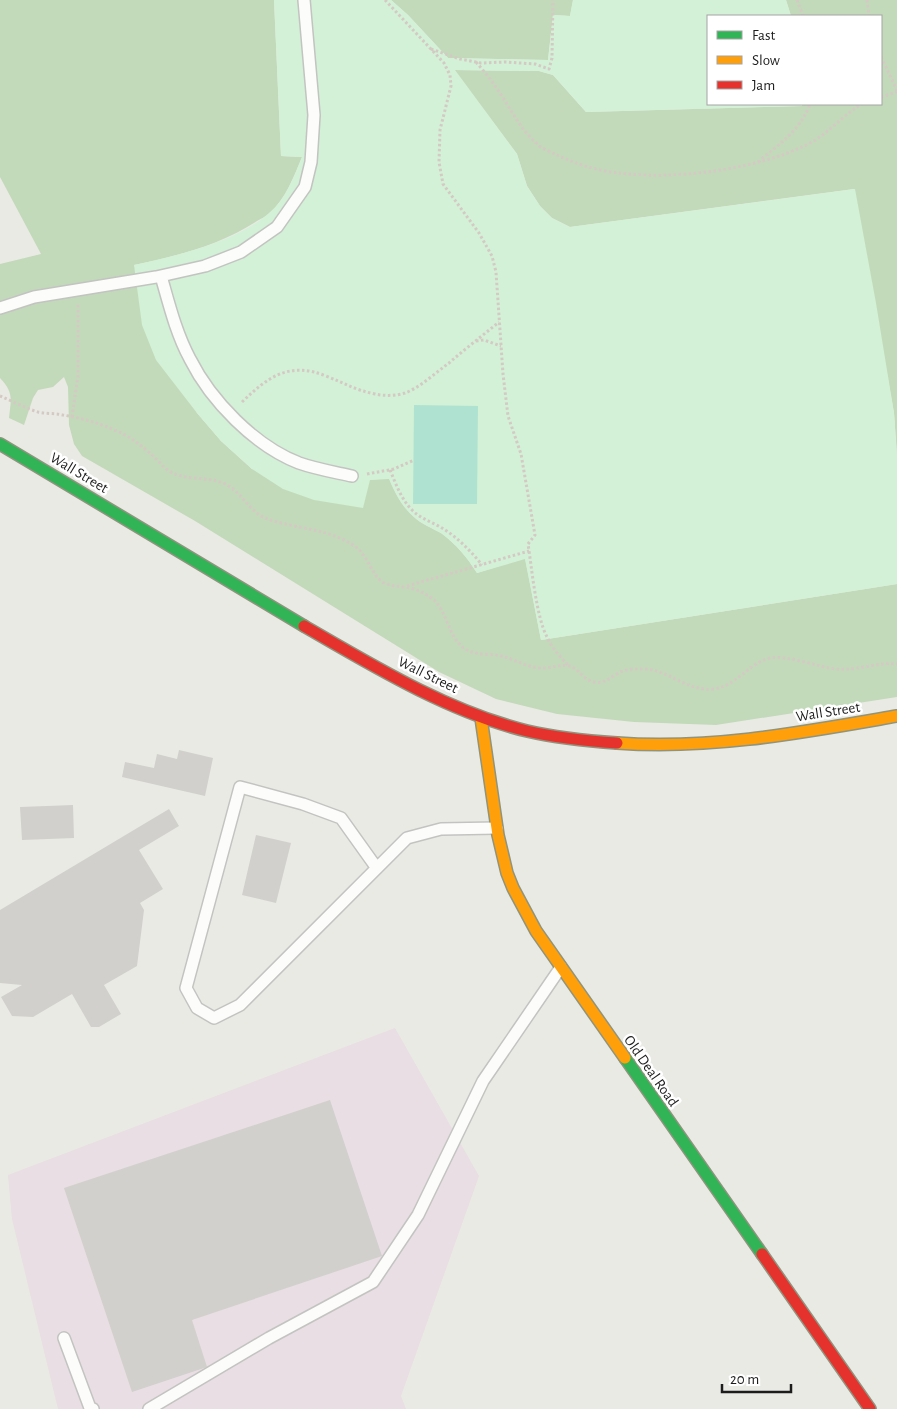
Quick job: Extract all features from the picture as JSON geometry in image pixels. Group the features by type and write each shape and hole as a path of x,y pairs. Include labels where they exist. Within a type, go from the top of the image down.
{"street":[{"name":"Wall Street","path":"0,444 58,477 304,627 394,676 481,718 528,731 577,740 646,745 743,740 897,716"},
{"name":"Old Deal Road","path":"481,718 497,828 507,874 524,910 561,967 870,1409"}],"lane":[{"path":"0,308 34,297 161,276 205,266 241,252 277,227 305,187 311,162 314,116 304,0"},
{"path":"161,276 177,329 190,360 214,396 238,423 268,446 299,463 352,476"},
{"path":"376,867 341,818 303,804 240,787 186,988 197,1008 214,1018 240,1005 407,838 441,829 497,828"},
{"path":"149,1409 269,1338 373,1282 418,1215 483,1082 561,967"},
{"path":"64,1338 90,1408 93,1409"}],"path":[{"path":"386,0 444,63 450,75 451,86 440,130 438,162 443,184 479,233 492,256 496,272 508,416 521,454 535,535 528,544 529,551 544,631 557,653 568,666"},
{"path":"431,48 460,59 476,62 535,64 549,68 552,58 553,0"},
{"path":"797,0 803,15"},
{"path":"867,0 869,15"},
{"path":"882,59 897,91 882,97"},
{"path":"476,62 493,82 521,127 539,146 574,163 617,173 654,176 707,172 756,163 806,146 828,132 848,112 860,105"},
{"path":"756,163 788,137 805,118 810,105"},
{"path":"72,417 78,376 77,290"},
{"path":"230,413 270,378 288,370 305,369 326,376 358,391 383,396 404,393 427,380 499,322"},
{"path":"475,341 484,340 501,346"},
{"path":"0,396 38,412 90,421 117,431 138,442 168,470 180,476 218,480 230,486 254,512 267,519 345,540 359,548 368,560 374,573 382,581 392,586 420,591 435,601 446,616 459,643 467,650 504,657 540,668 568,666 575,668 584,678 591,682 600,683 610,680 616,674 625,670 645,668 663,672 681,683 697,688 712,689 726,686 759,663 770,658 781,658 838,669 897,664"},
{"path":"352,476 390,470 414,460"},
{"path":"390,470 400,494 412,510 449,533 472,553 482,565"},
{"path":"406,587 529,551"}],"shaded area":[{"path":"395,1028 479,1176 401,1396 406,1409 58,1409 12,1219 8,1175"}],"green space":[{"path":"0,0 274,0 281,156 302,157 289,187 281,201 270,213 228,237 198,249 134,265 197,413 221,441 252,469 370,480 389,478 399,499 410,513 420,522 441,533 452,542 477,573 525,558 541,640 897,584 897,697 716,725 634,722 557,714 496,699 439,672 195,521 82,456 74,444 69,425 68,387 64,377 53,387 38,390 33,398 24,425 9,418 10,392 0,378 0,264 41,254 0,177"},
{"path":"274,0 391,0 408,15 448,58 548,60 553,15 570,16 573,0 786,0 791,15 707,15 707,105 802,106 586,112 553,75 539,71 455,70 517,154 527,186 540,206 552,218 570,227 855,189 894,413 897,456 897,584 541,640 525,559 477,573 452,542 441,533 420,522 406,509 389,479 370,480 363,508 314,500 283,489 252,469 221,441 156,360 142,325 134,265 205,247 256,223 280,201 289,187 302,157 281,156"},
{"path":"391,0 573,0 570,16 553,15 548,60 448,58 408,15"},
{"path":"786,0 897,0 897,456 894,413 854,189 570,227 552,218 540,206 527,186 517,154 454,70 539,71 553,75 586,112 802,105 882,105 882,15 791,15"},
{"path":"414,405 478,406 477,504 413,504"}],"building":[{"path":"179,750 213,758 205,796 122,777 125,762 154,768 157,754 177,759"},
{"path":"73,805 74,838 22,840 20,807"},
{"path":"169,809 179,826 139,850 163,889 140,903 144,910 137,966 104,985 121,1014 99,1027 91,1027 72,994 33,1017 12,1016 1,997 22,985 0,983 0,910"},
{"path":"256,835 291,843 276,903 242,895"},
{"path":"330,1100 382,1256 192,1320 207,1367 132,1392 64,1188"}],"traffic: fast":[{"path":"0,444 304,626"},
{"path":"625,1058 762,1254"}],"traffic: slow":[{"path":"617,743 652,745 723,742 897,716"},
{"path":"481,718 498,835 507,873 513,888 536,931 625,1058"}],"traffic: jam":[{"path":"304,626 384,672 440,700 498,723 527,731 572,739 617,743"},
{"path":"762,1254 870,1409"}]}
